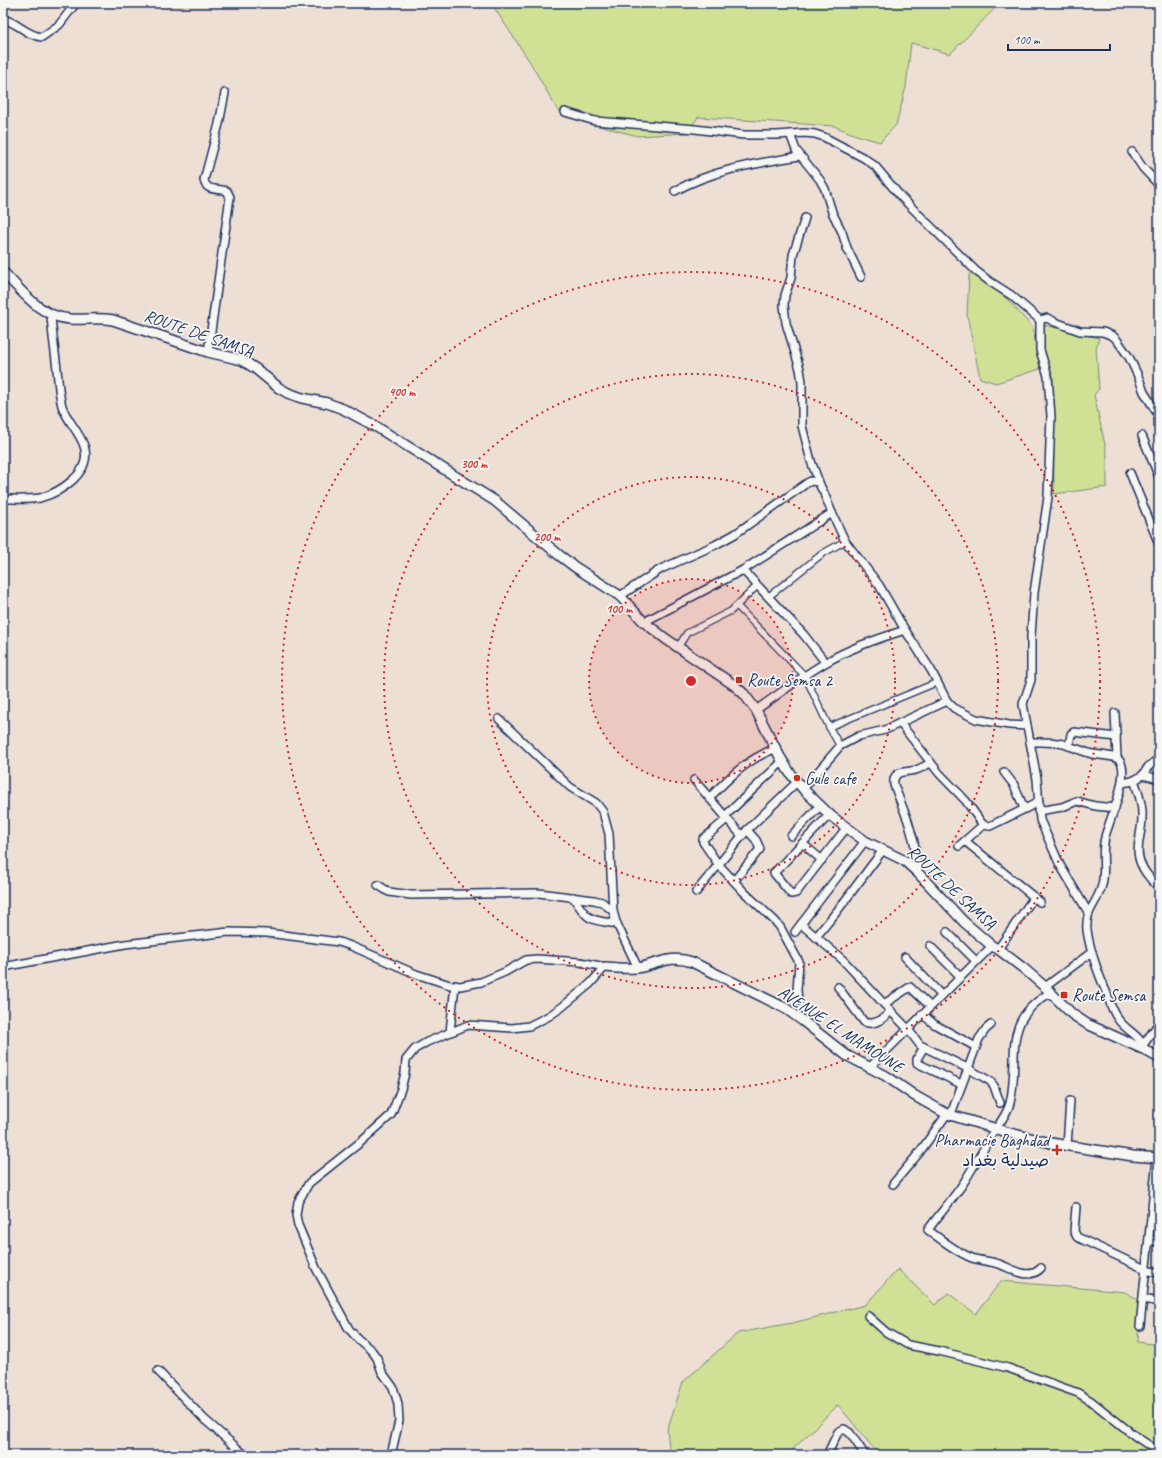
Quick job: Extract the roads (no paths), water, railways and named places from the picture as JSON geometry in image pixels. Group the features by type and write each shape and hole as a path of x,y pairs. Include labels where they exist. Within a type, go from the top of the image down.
{"street":[{"path":"3,19 13,22 33,35 42,37 59,25 76,3"},
{"path":"208,352 230,197 227,191 208,188 204,183 204,180 219,124 224,93"},
{"path":"565,112 595,121 663,128 695,129 744,135 815,134 824,137 870,161 901,197 976,271 989,281 1011,294 1040,320 1040,350 1048,376 1049,390 1050,416 1048,497 1034,593 1031,636 1031,680 1023,704 1037,779 1039,802 1038,811 1041,825 1060,865 1088,912 1087,928 1092,952 1115,1014 1123,1025 1140,1038 1144,1047"},
{"path":"790,134 796,150 820,180 825,189 832,212 861,277"},
{"path":"1132,152 1143,168 1159,185"},
{"path":"675,192 696,181 729,170 800,156"},
{"path":"805,218 793,255 791,278 785,295 784,305 786,323 800,370 802,382 802,426 811,461 832,513 845,541 880,585 905,630 925,659 947,702 954,708 976,719 1009,725 1027,726"},
{"name":"ROUTE DE SAMSA","path":"3,272 42,310 51,315 69,319 102,318 113,320 208,352 242,360 288,393 338,407 375,426 495,501 569,563 620,596 644,622 734,685 744,694 756,710 783,762 800,785 820,806 865,841 905,861 918,873 955,914 995,948 1023,968 1072,1014 1087,1024 1144,1047 1159,1058"},
{"path":"3,499 31,499 54,492 66,486 79,475 84,461 85,448 63,407 58,385 51,315"},
{"path":"1040,320 1047,318 1080,331 1103,332 1113,336 1130,357 1144,392 1159,416"},
{"path":"1142,436 1159,477"},
{"path":"1130,473 1159,544"},
{"path":"620,596 661,569 715,545 735,534 807,483 814,481 818,482 820,485"},
{"path":"644,622 742,570 832,513"},
{"path":"768,597 822,554 845,541"},
{"path":"742,570 804,635 825,662"},
{"path":"678,647 684,637 691,630 724,615 737,606 757,586"},
{"path":"737,606 805,676 829,727 840,746"},
{"path":"756,710 825,662 857,646 905,630"},
{"path":"829,727 938,682"},
{"path":"696,892 745,833 800,785 840,746 859,736 885,730 947,702"},
{"path":"1115,713 1117,758"},
{"path":"3,967 125,944 229,932 251,932 339,942 416,974 443,983 455,985 469,985 481,982 495,977 521,962 530,959 580,962 605,967 638,968 617,924 613,910 609,834 602,812 596,803 570,787 499,719"},
{"path":"900,723 931,763 966,801 983,825 990,826 1024,808 1039,802"},
{"path":"1069,746 1071,734 1074,732 1116,737"},
{"path":"1030,742 1055,742 1094,754 1117,758 1120,760 1122,765 1122,783 1105,836 1103,852 1104,877 1102,888 1096,902 1088,912"},
{"path":"709,798 748,762 776,748"},
{"path":"1122,783 1134,780 1143,775 1146,769 1159,758"},
{"path":"783,762 702,840 718,864 775,921 796,954 799,962 797,990 798,1001"},
{"path":"918,873 914,842 893,780 900,772 918,769 931,763"},
{"path":"1004,772 1014,785 1024,808"},
{"path":"1143,775 1159,779"},
{"path":"694,780 726,817 756,840 760,849 734,881"},
{"path":"1134,780 1143,814 1138,854 1141,865 1157,883"},
{"path":"1038,811 1062,807 1077,801 1095,806 1115,808"},
{"path":"791,836 820,806"},
{"path":"830,814 774,873 791,894 796,893 847,827"},
{"path":"959,846 983,825"},
{"path":"796,932 865,841"},
{"path":"869,1068 960,976 976,961 995,948 1037,899 965,841"},
{"path":"803,844 822,860"},
{"path":"816,937 883,850"},
{"path":"378,885 389,892 411,895 539,893 602,902 613,910"},
{"path":"573,898 587,917 594,920 617,924"},
{"path":"801,924 843,960 907,1028 920,1045 990,1081 994,1086 1000,1103"},
{"path":"947,932 976,961"},
{"path":"930,946 960,976"},
{"path":"1041,1268 1036,1273 1026,1275 997,1264 971,1257 955,1249 928,1230 965,1180 1005,1117 1010,1100 1013,1075 1013,1052 1016,1032 1024,1016 1034,1003 1092,952"},
{"path":"905,957 941,995"},
{"name":"AVENUE EL MAMOUNE","path":"638,968 667,960 683,959 692,962 785,1008 803,1020 846,1055 886,1076 925,1102 949,1114 996,1129 1067,1146 1133,1156 1158,1158"},
{"path":"391,1455 399,1421 396,1394 393,1387 382,1372 377,1358 372,1351 349,1329 316,1268 298,1225 296,1208 300,1198 309,1184 362,1141 391,1115 401,1089 405,1073 406,1060 410,1053 427,1042 468,1024 499,1027 529,1026 550,1016 562,1007 590,984 605,967"},
{"path":"450,1032 455,985"},
{"path":"838,987 864,1022 878,1022 885,1019 891,1011"},
{"path":"884,1004 910,987 930,1006"},
{"path":"922,1014 934,1024 976,1047"},
{"path":"1144,1047 1159,1023"},
{"path":"893,1184 949,1114 982,1034 991,1025"},
{"path":"924,1047 917,1059 917,1062 961,1084"},
{"path":"1067,1146 1070,1102"},
{"path":"1140,1326 1158,1158"},
{"path":"1076,1207 1074,1231 1077,1237 1145,1270 1159,1273"},
{"path":"1149,1240 1159,1242"},
{"path":"1143,1299 1159,1302"},
{"path":"868,1316 886,1332 908,1345 1008,1368 1078,1394 1091,1401 1159,1452"},
{"path":"158,1371 204,1419 245,1455"},
{"path":"827,1455 838,1432 844,1429 850,1433 865,1455"}],"place":[{"name":"Route Semsa 2","path":"739,680"},
{"name":"Gule cafe","path":"797,778"},
{"name":"Route Semsa","path":"1064,995"},
{"name":"Pharmacie Baghdad صيدلية بغداد","path":"1057,1150"}]}
